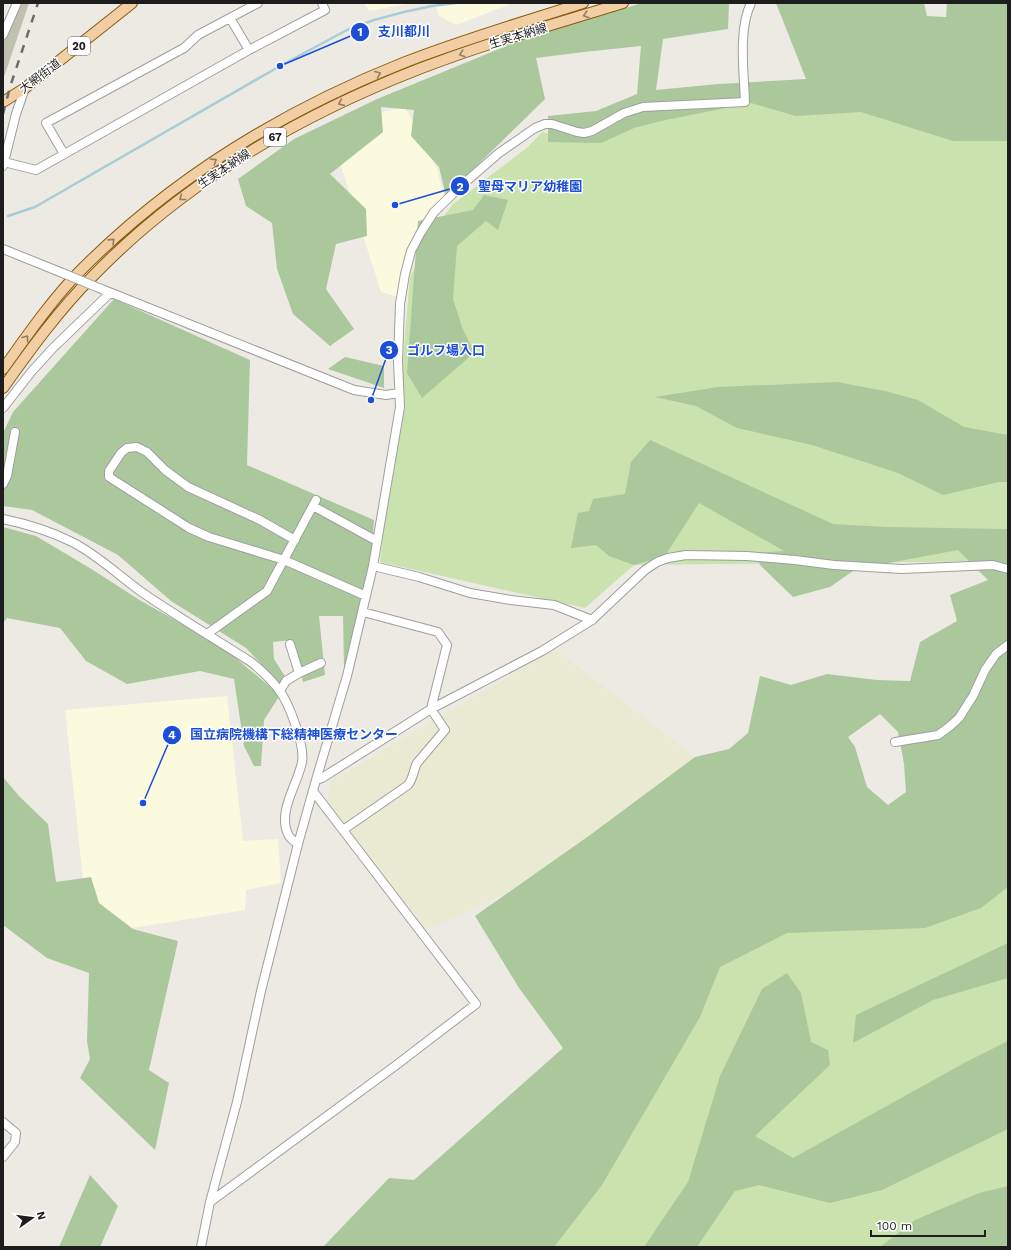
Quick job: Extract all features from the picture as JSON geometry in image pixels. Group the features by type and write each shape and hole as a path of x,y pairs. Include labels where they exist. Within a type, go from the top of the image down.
{"main road":[{"name":"大網街道","path":"3,102 25,88 132,3"},
{"name":"生実本納線","path":"3,369 44,313 79,272 129,225 158,200 192,175 261,131 353,84 403,63 518,23 583,3"},
{"name":"生実本納線","path":"3,388 26,356 90,278 120,249 190,192 259,146 328,109 419,69 498,41 623,3"}],"street":[{"path":"3,35 17,3"},
{"path":"64,154 46,123 184,48 198,35 258,3"},
{"path":"25,88 16,114 4,165 36,170 249,50 325,10 322,3"},
{"path":"201,1247 210,1202 237,1102 261,991 298,844 347,676 373,566 400,407 398,361 400,304 405,274 411,251 434,212 462,185 500,153 535,128 545,124 552,124 576,132 584,133 592,131 624,113 643,107 745,102 744,31 746,18 751,3"},
{"path":"230,18 249,50"},
{"path":"3,250 354,390 386,395 399,393"},
{"path":"3,408 32,371 53,348 110,293"},
{"path":"3,484 7,476 15,432"},
{"path":"295,540 260,520 188,487 165,470 147,452 137,447 127,448 121,453 109,471 109,476 189,528 209,537 284,560 366,596"},
{"path":"207,634 267,591 314,503 377,541"},
{"path":"3,519 31,525 73,542 94,555 142,592 251,662 264,672 280,691 294,719 301,743 302,761 286,810 286,826 290,837 298,844"},
{"path":"316,780 322,778 431,709 542,651 592,620 645,570 657,562 668,558 686,555 748,556 834,565 902,569 993,565 1008,569"},
{"path":"373,566 419,577 470,593 554,605 592,620"},
{"path":"343,830 408,785 412,780 415,767 445,730 431,709 447,645 438,632 363,612"},
{"path":"290,644 299,673"},
{"path":"895,742 938,735 949,727 959,718 973,696 985,670 996,654 1008,645"},
{"path":"280,691 286,681 321,663"},
{"path":"210,1202 395,1066 476,1004 313,791"},
{"path":"3,1122 16,1133 15,1142 3,1157"}],"shaded area":[{"path":"19,3 29,3 3,80 3,43"},
{"path":"364,3 412,3 369,11"},
{"path":"432,3 513,3 456,25 438,15 436,6"},
{"path":"405,107 437,169 444,197 429,214 398,297 381,292 335,147 374,114"},
{"path":"555,649 695,757 562,855 501,896 427,930 326,803 331,781"},
{"path":"227,696 243,841 278,839 281,883 246,890 245,910 89,935 65,710"}],"green space":[{"path":"642,3 729,3 728,29 663,39 656,90 718,84 806,79 776,3 924,3 927,16 946,17 947,3 1008,3 1008,141 953,141 861,112 796,116 751,103 661,121 634,128 601,143 548,142 548,116 596,111 637,94 641,46 536,58 545,99 446,196 439,167 411,136 414,110 381,107 383,132 330,174 366,209 367,236 336,244 326,289 354,329 330,346 293,314 277,269 272,223 246,206 238,179 294,139 377,99 526,38"},
{"path":"836,93 1008,120 1008,561 634,565 585,608 380,562 403,359 410,277 432,233 453,204 528,147 542,132 573,138 638,114"},
{"path":"484,195 508,200 498,230 486,221 457,246 453,299 462,327 474,353 422,398 407,373 418,221 473,210"},
{"path":"114,299 250,360 247,465 374,520 372,556 351,663 344,667 343,616 319,616 325,675 303,682 292,640 273,642 274,659 286,678 280,684 246,648 171,601 118,555 32,510 3,506 3,433 13,412"},
{"path":"345,357 384,366 384,388 328,369"},
{"path":"837,382 885,391 918,400 964,427 1008,435 1008,482 999,482 943,495 898,473 812,445 737,428 696,406 655,397 718,387"},
{"path":"650,440 833,524 887,527 1008,529 1008,887 981,908 925,928 787,933 720,967 700,1017 602,1185 554,1247 323,1247 389,1178 414,1180 563,1048 519,988 475,916 590,835 695,757 729,749 748,733 760,676 791,685 827,674 877,680 910,681 920,642 957,621 950,595 988,580 958,550 856,569 830,587 793,597 761,566 753,553 784,551 699,503 665,556 634,565 609,556 596,545 571,548 578,513 589,511 593,499 625,494 631,462","holes":["880,714 898,732 904,764 906,792 888,805 867,787 855,747 848,737"]},
{"path":"3,527 36,536 141,601 220,645 280,695 264,720 261,766 254,766 244,746 234,679 200,671 127,684 86,661 60,628 7,618 3,623"},
{"path":"1008,661 1008,1247 541,1247 721,947 892,862"},
{"path":"3,777 19,796 48,824 56,882 91,877 99,903 133,929 178,941 149,1070 169,1083 155,1150 80,1078 90,1059 87,1041 89,973 47,958 3,925"},
{"path":"1008,943 1008,978 933,1000 853,1043 856,1015"},
{"path":"787,973 801,993 811,1042 828,1050 830,1065 755,1136 793,1158 966,1062 1008,1041 1008,1129 882,1190 830,1203 759,1185 735,1191 697,1247 644,1247 688,1182 720,1076 762,989"},
{"path":"90,1175 118,1206 100,1247 59,1247"},
{"path":"1008,1186 1008,1247 880,1247 915,1220 979,1193"}],"waterway":[{"path":"8,216 35,207 280,66 347,30 374,20 404,12 456,3"}],"railway":[{"path":"3,114 10,87 38,3"}],"place":[{"name":"支川都川","path":"280,66"},
{"name":"聖母マリア幼稚園","path":"395,205"},
{"name":"ゴルフ場入口","path":"371,400"},
{"name":"国立病院機構下総精神医療センター","path":"143,803"}]}
